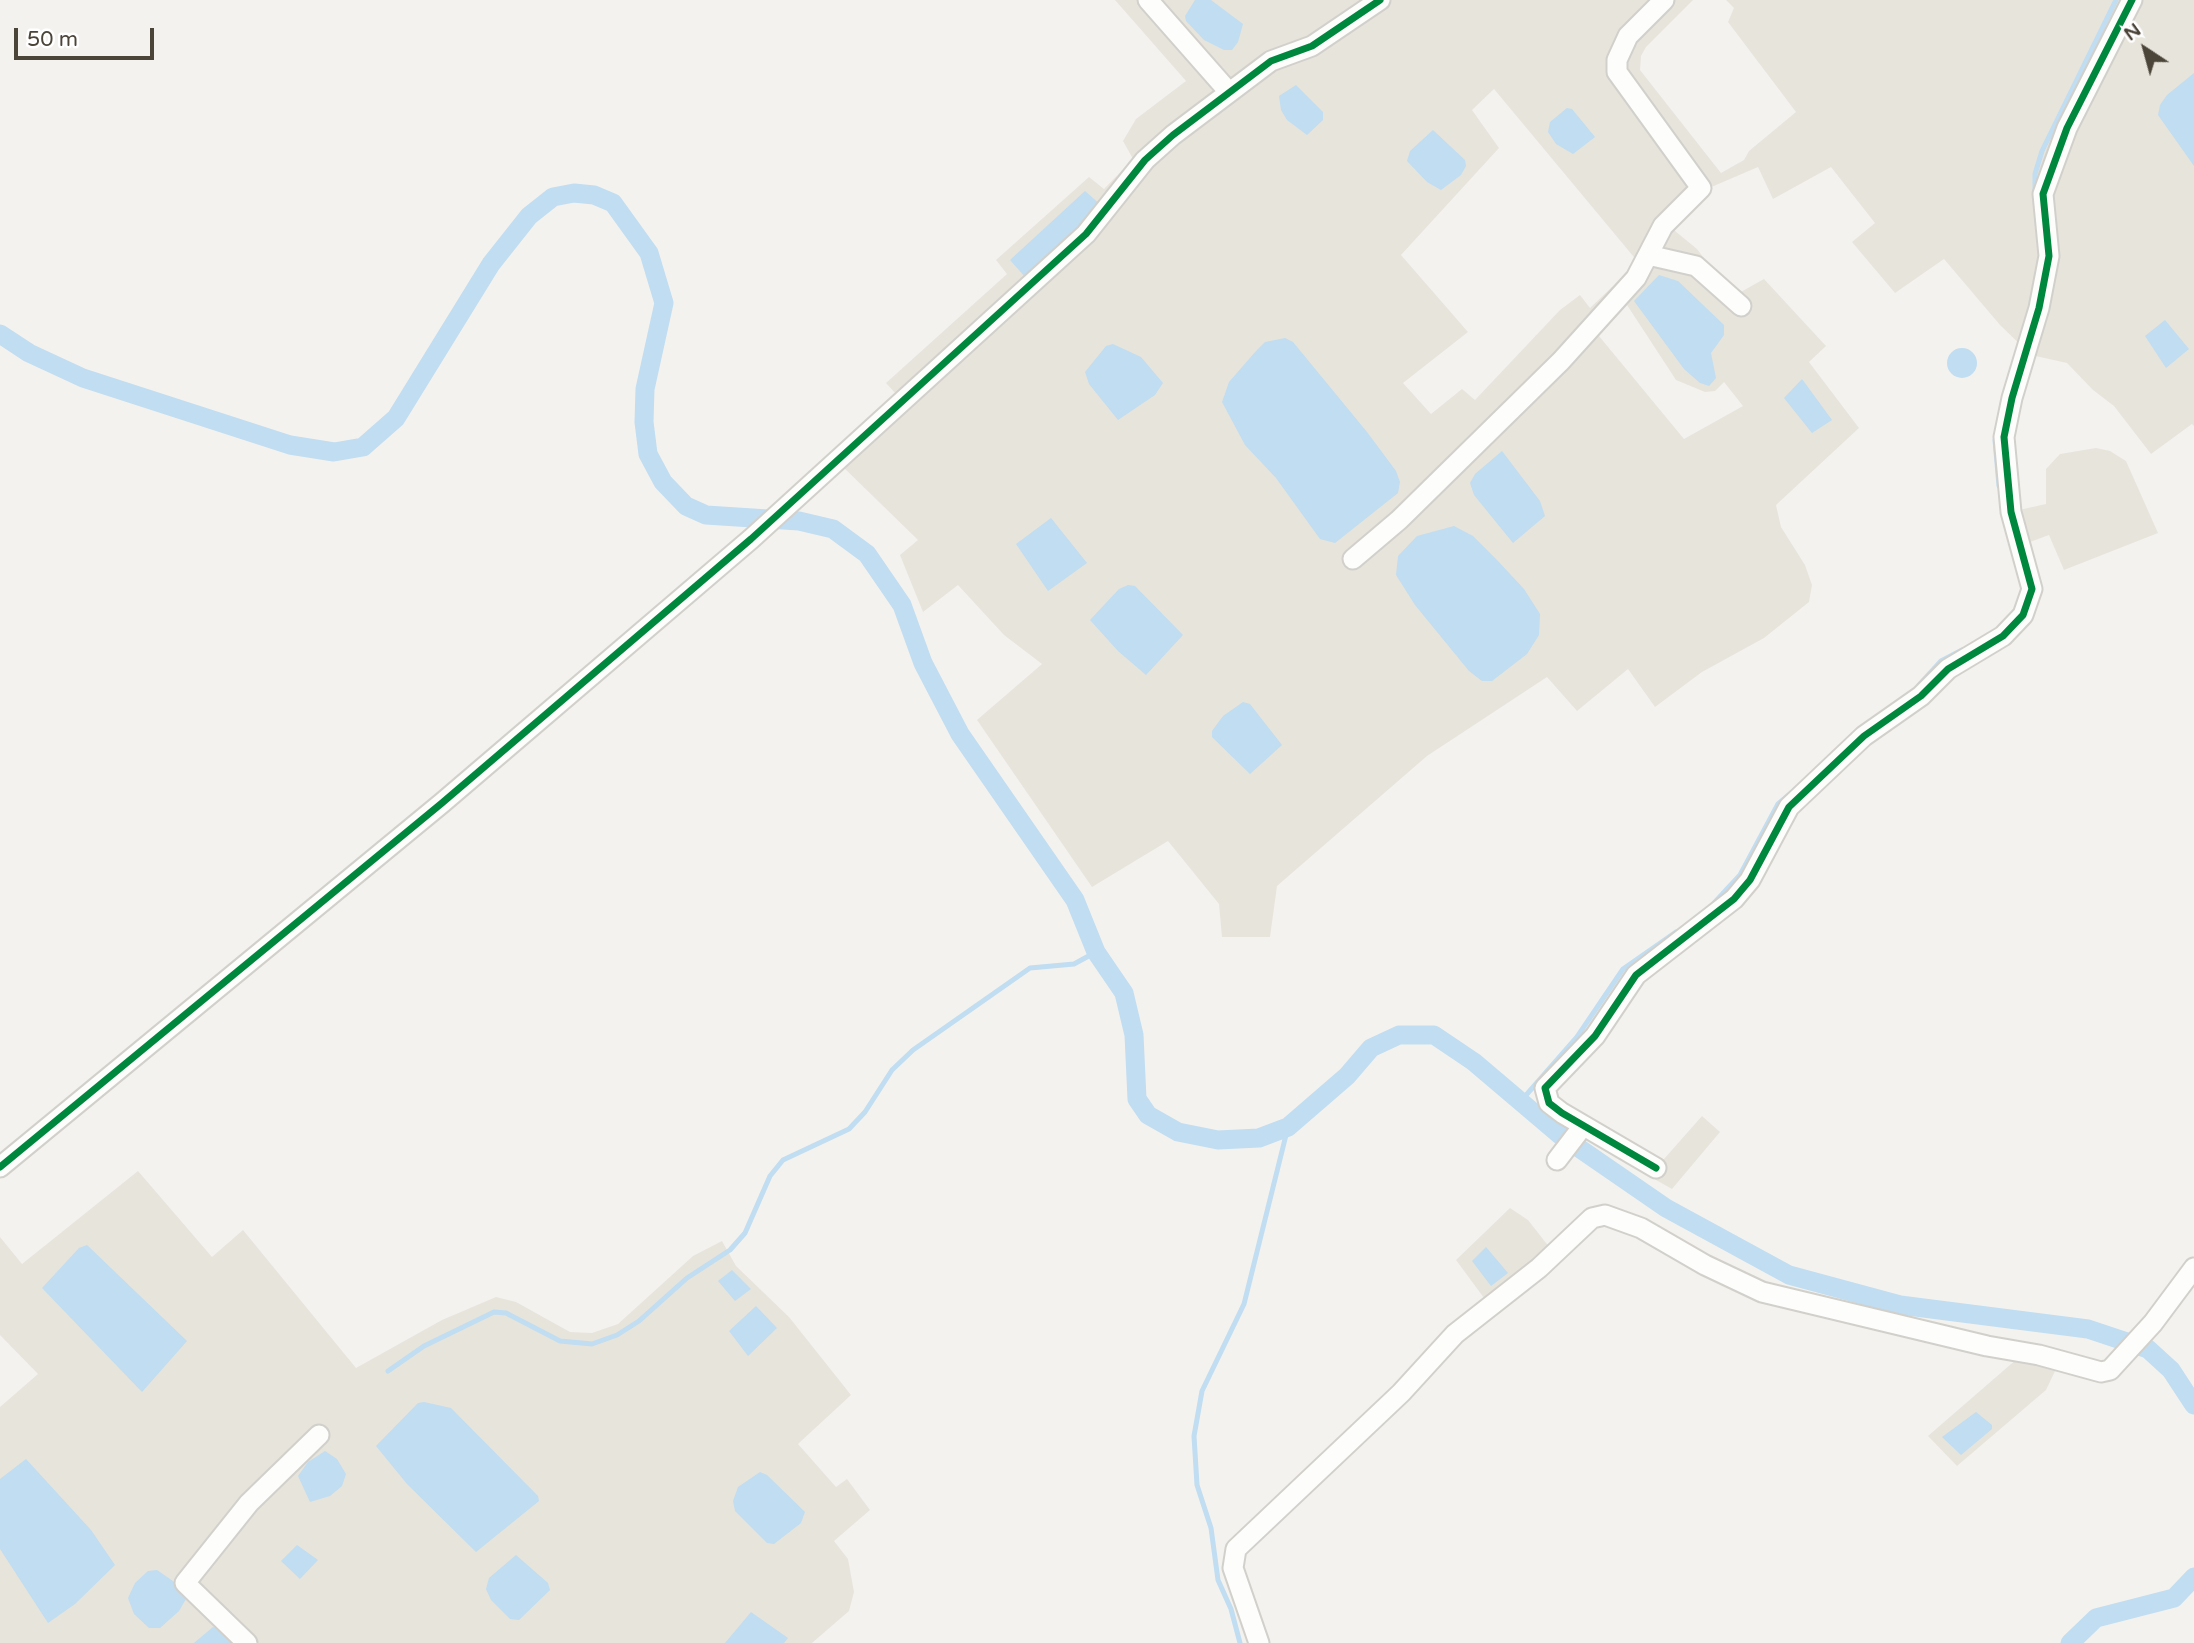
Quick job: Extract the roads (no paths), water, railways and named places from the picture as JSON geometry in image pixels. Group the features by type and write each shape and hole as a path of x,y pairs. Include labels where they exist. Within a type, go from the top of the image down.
{"street":[{"path":"1147,0 1229,92"},
{"path":"0,1167 452,794 751,539 1086,234 1144,160 1271,61 1312,46 1380,0"},
{"path":"1353,559 1399,520 1561,361 1636,278 1663,226 1701,188 1617,72 1616,61 1628,36 1664,0"},
{"path":"1656,1168 1579,1131 1549,1103 1545,1088 1595,1036 1636,975 1734,899 1750,880 1783,815 1864,736 1921,696 1948,669 2003,636 2024,615 2032,589 2011,512 2004,438 2010,406 2039,308 2049,256 2043,194 2047,176 2067,128 2132,0"},
{"path":"1648,255 1696,266 1741,306"},
{"path":"1557,1160 1579,1131"},
{"path":"1259,1643 1233,1568 1236,1549 1401,1393 1455,1334 1539,1268 1592,1218 1605,1214 1641,1228 1705,1265 1762,1292 1973,1343 2039,1355 2089,1370 2110,1370 2153,1323 2194,1268"},
{"path":"247,1643 185,1583 249,1503 319,1435"}],"water":[{"path":"1195,0 1211,0 1243,24 1238,42 1232,50 1224,50 1204,40 1186,21 1185,16"},
{"path":"2194,73 2194,166 2158,115 2160,105 2167,95"},
{"path":"1296,85 1323,112 1323,120 1307,135 1287,120 1281,110 1279,96"},
{"path":"1567,108 1572,109 1595,137 1573,154 1556,144 1548,132 1550,122"},
{"path":"1433,130 1465,160 1466,166 1461,175 1441,190 1427,182 1407,161 1410,151"},
{"path":"1085,191 1102,206 1026,278 1010,260"},
{"path":"1659,275 1678,281 1724,325 1724,335 1711,353 1716,378 1709,386 1700,383 1684,369 1634,301"},
{"path":"2165,320 2189,349 2166,368 2145,336"},
{"path":"1285,338 1293,342 1367,432 1396,471 1400,482 1398,493 1335,543 1320,539 1276,478 1245,445 1222,402 1229,382 1256,351 1265,342"},
{"path":"1113,344 1141,357 1163,383 1155,395 1118,420 1089,384 1085,372 1106,346"},
{"path":"1962,348 1968,349 1976,357 1976,369 1968,377 1962,378 1956,377 1948,369 1947,363 1948,357 1956,349"},
{"path":"1802,379 1832,420 1812,433 1784,398"},
{"path":"1502,451 1540,501 1545,516 1513,543 1474,495 1470,483 1475,474"},
{"path":"1051,518 1087,563 1048,591 1016,544"},
{"path":"1454,526 1473,536 1497,560 1524,589 1540,614 1539,635 1527,654 1492,681 1482,681 1469,671 1415,605 1396,575 1398,556 1417,536"},
{"path":"1128,585 1135,586 1183,635 1146,675 1118,651 1090,620 1119,589"},
{"path":"1243,702 1250,704 1282,745 1250,774 1212,737 1212,731 1223,716"},
{"path":"87,1245 187,1341 142,1392 42,1288 79,1248"},
{"path":"1486,1247 1508,1273 1491,1286 1472,1261"},
{"path":"732,1270 751,1289 735,1301 718,1281"},
{"path":"756,1306 777,1328 748,1356 729,1331"},
{"path":"418,1403 451,1408 538,1496 539,1501 476,1552 407,1484 376,1446"},
{"path":"1976,1412 1992,1425 1992,1429 1961,1455 1942,1437"},
{"path":"325,1451 337,1459 346,1474 342,1486 330,1496 310,1502 298,1476 308,1462"},
{"path":"26,1459 91,1530 115,1565 75,1604 48,1623 0,1549 0,1479"},
{"path":"760,1472 767,1475 805,1512 801,1523 774,1544 767,1543 735,1511 733,1501 738,1487"},
{"path":"297,1545 318,1560 300,1579 281,1561"},
{"path":"516,1555 548,1583 550,1590 519,1620 510,1619 491,1600 486,1589 489,1578"},
{"path":"157,1570 183,1588 186,1599 179,1611 160,1628 149,1628 134,1614 128,1598 135,1583 148,1571"},
{"path":"751,1612 788,1638 784,1643 725,1643"},
{"path":"213,1627 222,1630 235,1643 194,1643"}],"waterway":[{"path":"2035,195 2035,174 2042,151 2116,0"},
{"path":"0,334 29,353 83,378 290,445 334,452 363,447 396,418 491,264 529,216 553,197 574,193 594,195 613,203 649,253 664,303 645,389 644,422 648,454 663,482 686,506 706,515 799,521 833,529 867,554 902,605 923,663 960,734 1075,900 1096,952 1124,993 1134,1035 1137,1099 1148,1115 1178,1132 1218,1140 1259,1138 1288,1127 1347,1076 1371,1048 1399,1035 1434,1035 1474,1062 1560,1135 1666,1208 1789,1275 1900,1305 2088,1329 2148,1349 2171,1370 2194,1405"},
{"path":"1995,440 1999,486"},
{"path":"1919,685 1941,661 1962,650"},
{"path":"1714,903 1740,875 1778,804 1797,788"},
{"path":"1520,1102 1577,1037 1623,969 1676,932"},
{"path":"388,1371 424,1346 494,1312 506,1313 560,1341 592,1344 617,1335 639,1321 687,1278 730,1250 745,1233 770,1176 783,1160 849,1129 865,1112 892,1070 913,1050 1030,968 1074,964 1096,952"},
{"path":"1240,1643 1231,1609 1218,1580 1211,1528 1197,1485 1194,1436 1202,1391 1244,1304 1288,1127"},
{"path":"2070,1643 2096,1618 2174,1598 2194,1577"}]}
